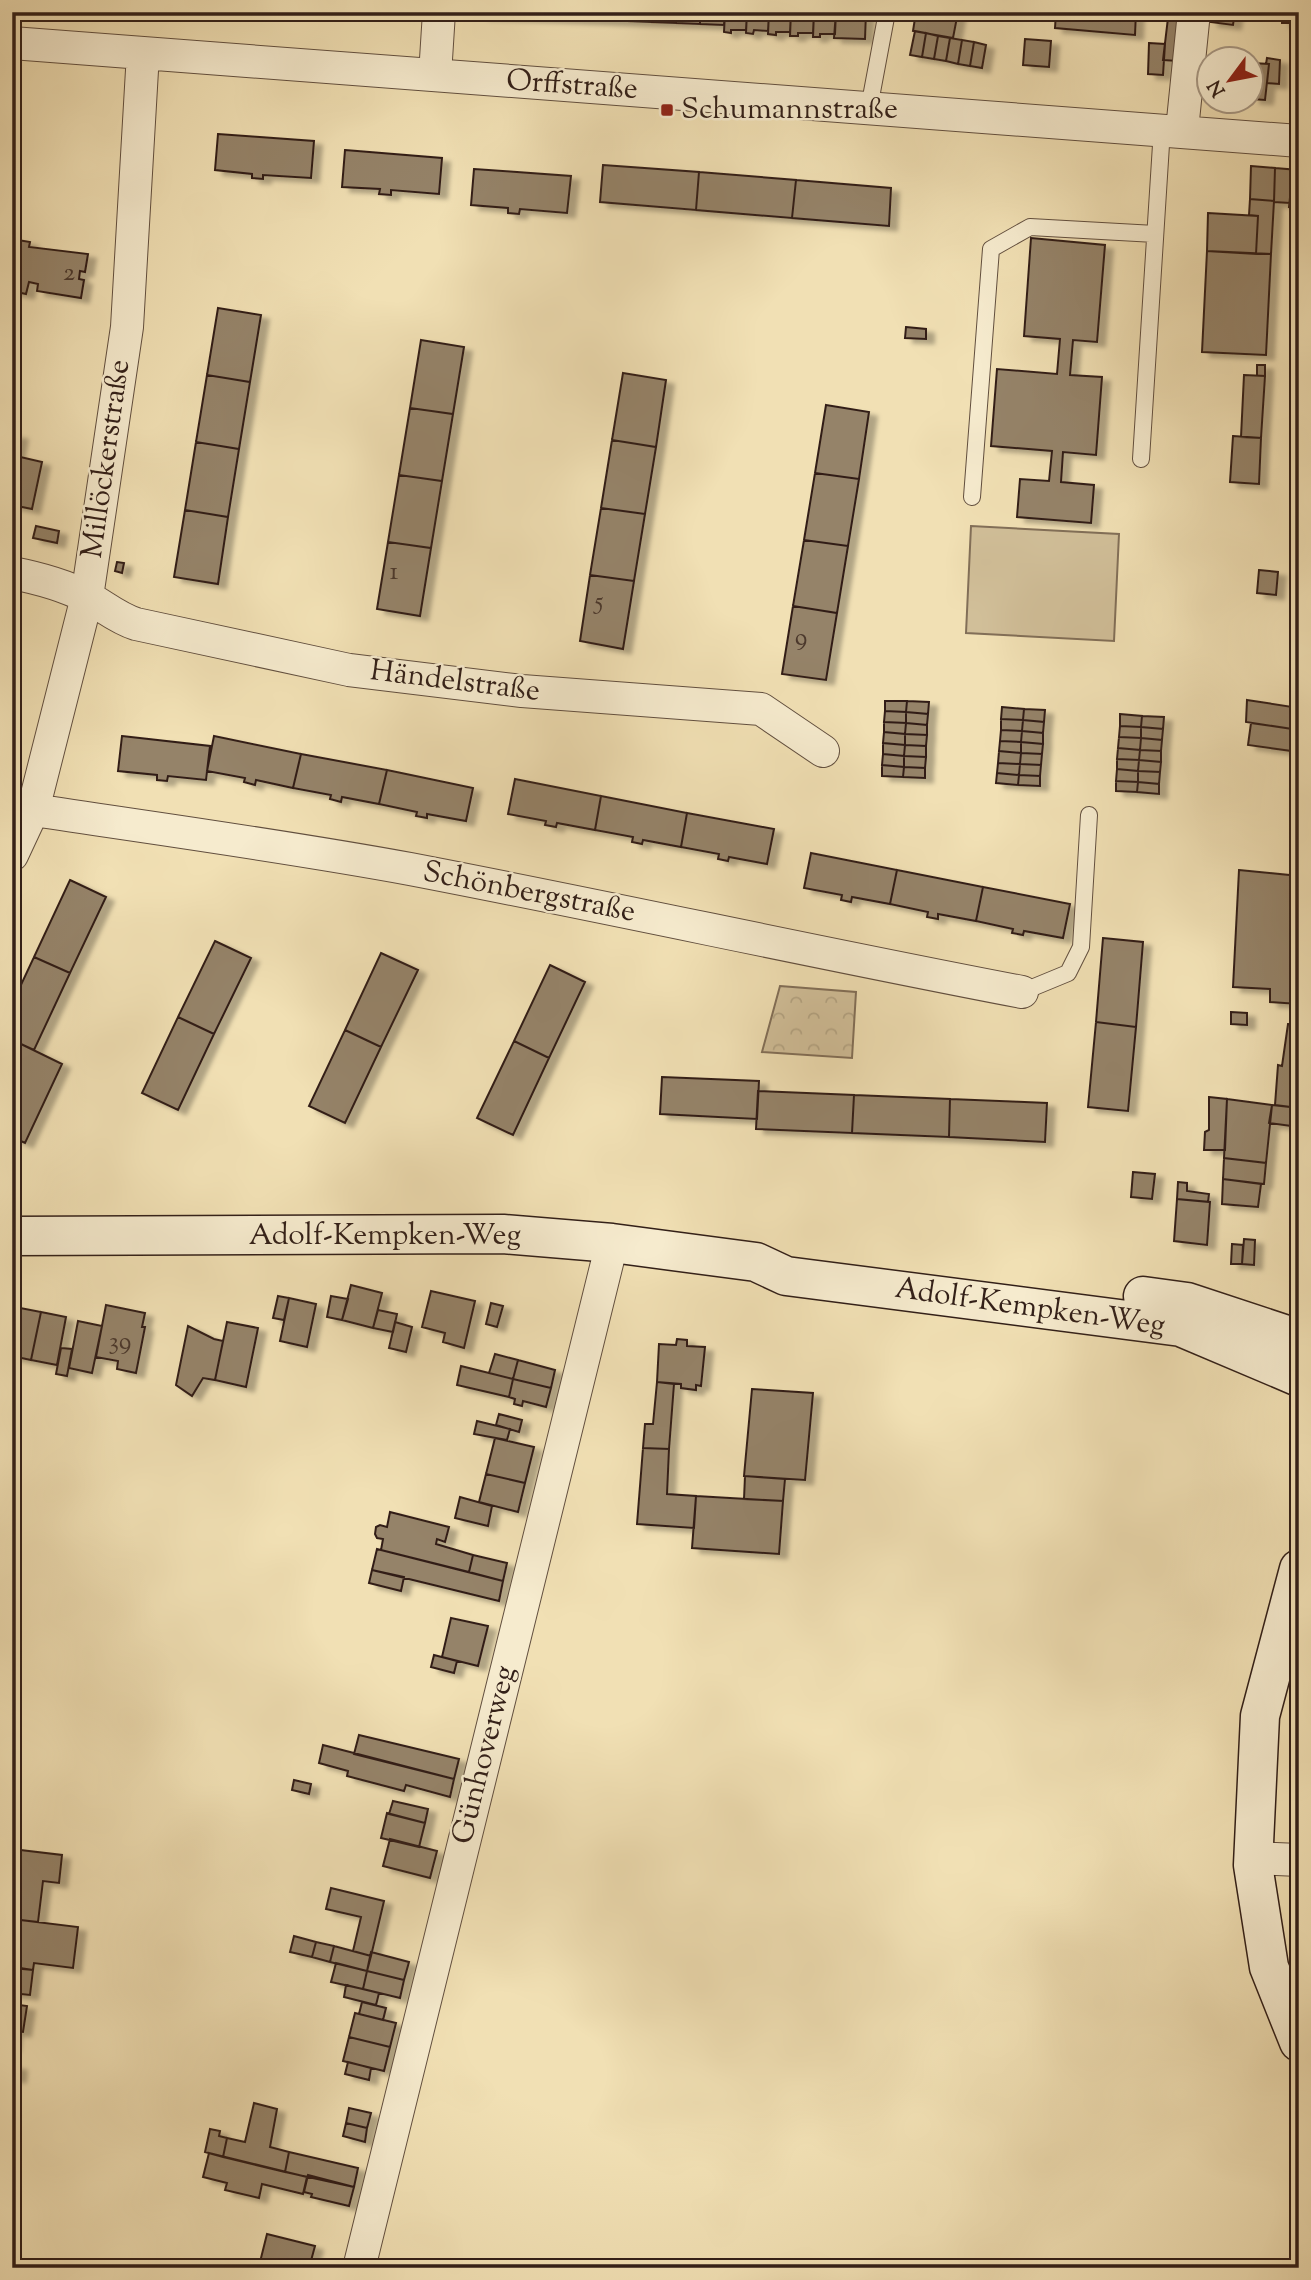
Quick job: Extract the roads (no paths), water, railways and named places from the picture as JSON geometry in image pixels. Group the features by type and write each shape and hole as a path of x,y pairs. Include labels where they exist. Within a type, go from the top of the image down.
{"main road":[{"name":"Adolf-Kempken-Weg","path":"12,1237 503,1234 612,1243 756,1262 786,1276 1181,1328 1299,1377"},
{"name":"Adolf-Kempken-Weg","path":"756,1262 789,1253 1187,1302 1299,1339"},
{"path":"1299,1569 1261,1716 1254,1858 1269,1967 1299,2042"}],"street":[{"path":"435,75 439,12"},
{"path":"1172,129 1194,12"},
{"name":"Orffstraße","path":"12,43 1172,129 1299,141"},
{"name":"Millöckerstraße","path":"12,855 33,810 87,597 127,327 143,52"},
{"name":"Händelstraße","path":"12,573 41,578 87,597 119,618 136,624 349,670 522,691 761,709 823,751"},
{"name":"Schönbergstraße","path":"33,810 232,838 408,869 1022,992"},
{"name":"Günhoverweg","path":"359,2268 612,1243"},
{"path":"1254,1858 1299,1860"}],"lane":[{"path":"869,108 887,12"},
{"path":"1141,459 1155,234 1172,129"},
{"path":"972,497 991,249 1030,227 1155,234"},
{"path":"1022,992 1068,973 1081,947 1089,815"}],"place":[{"name":"Schumannstraße","path":"667,110"}]}
